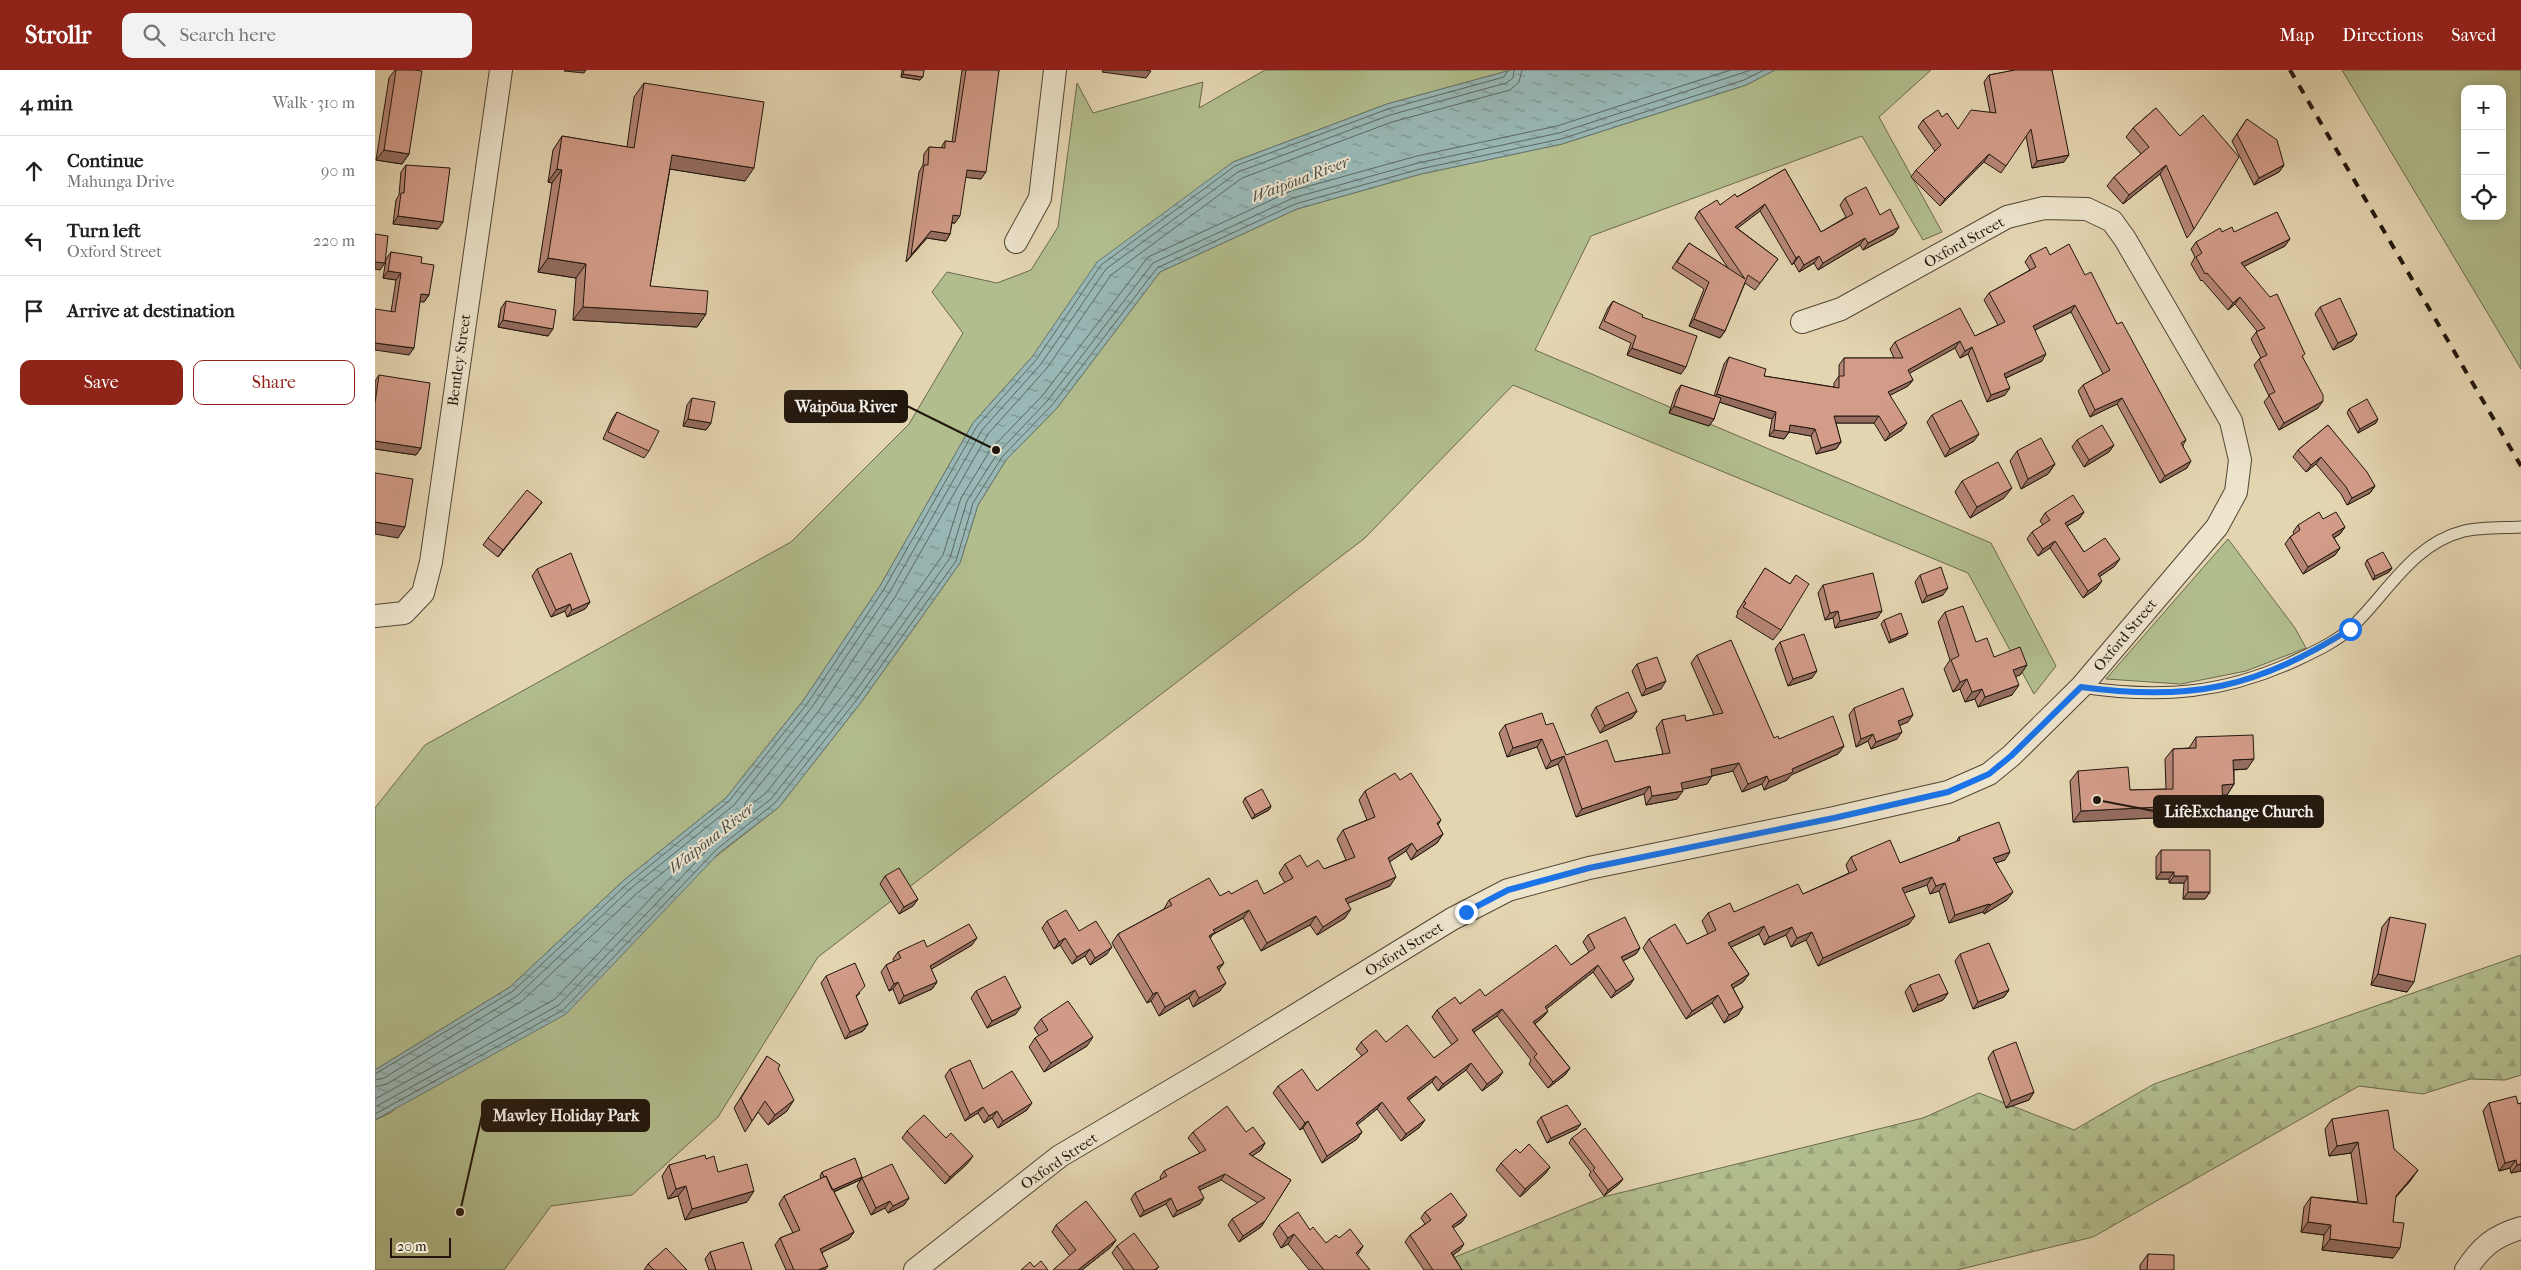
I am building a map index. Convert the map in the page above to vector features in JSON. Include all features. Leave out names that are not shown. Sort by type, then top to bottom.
[{"type":"street","name":"Bentley Street","points":[[375,616],[404,613],[423,593],[431,562],[501,70]]},
{"type":"street","points":[[1016,242],[1040,198],[1055,70]]},
{"type":"street","name":"Oxford Street","points":[[915,1270],[1060,1156],[1221,1061],[1452,919],[1508,890],[1589,868],[1834,818],[1948,792],[1989,774],[2011,756],[2081,687],[2217,527],[2236,492],[2240,460],[2231,422],[2125,239],[2112,221],[2087,209],[2044,208],[2007,217],[1841,309],[1802,322]]},
{"type":"street","points":[[2466,1270],[2480,1249],[2505,1233],[2521,1228]]},
{"type":"lane","points":[[2081,687],[2128,693],[2170,693],[2217,688],[2273,671],[2312,653],[2350,629],[2393,579],[2432,544],[2465,531],[2521,527]]},
{"type":"green space","points":[[1265,70],[1511,70],[1387,104],[1233,162],[1032,357],[973,423],[880,586],[803,701],[726,798],[623,881],[510,987],[375,1070],[375,808],[425,745],[791,542],[909,424],[963,333],[932,292],[947,272],[997,283],[1031,270],[1058,227],[1077,83],[1093,113],[1203,82],[1199,108]]},
{"type":"green space","points":[[1775,70],[1931,70],[1879,117],[1942,232],[1923,240],[1862,136],[1591,236],[1535,350],[1991,543],[2056,666],[2034,694],[1968,573],[1513,385],[1365,538],[818,957],[718,1117],[632,1195],[551,1206],[504,1270],[375,1270],[375,1120],[390,1113],[779,807],[862,701],[960,563],[978,505],[1006,460],[1057,408],[1160,272],[1297,209],[1421,174],[1562,144],[1746,85]]},
{"type":"green space","points":[[2342,70],[2521,70],[2521,369]]},
{"type":"green space","points":[[2228,539],[2295,628],[2306,648],[2246,671],[2181,684],[2106,679]]},
{"type":"green space","points":[[2521,955],[2521,1075],[2505,1080],[2470,1079],[2423,1094],[2359,1086],[2093,1237],[1957,1270],[1423,1270],[1603,1197],[1923,1118],[1979,1093],[2074,1130],[2154,1084]]},
{"type":"water","points":[[1511,70],[1775,70],[1746,85],[1562,144],[1421,174],[1297,209],[1160,272],[1057,408],[1006,460],[978,505],[960,563],[862,701],[779,807],[720,852],[566,1014],[375,1120],[375,1070],[510,987],[623,881],[726,798],[803,701],[880,586],[973,423],[1032,357],[1097,262],[1233,162],[1387,104]]},
{"type":"building","points":[[396,70],[422,71],[409,154],[384,150]]},
{"type":"building","points":[[904,70],[924,70],[923,77],[903,74]]},
{"type":"building","points":[[966,70],[999,70],[986,172],[967,170],[960,216],[953,215],[950,234],[931,231],[911,255],[924,165],[928,165],[929,147],[945,148],[945,141],[955,142]]},
{"type":"building","points":[[2015,70],[2052,70],[2069,155],[2037,161],[2031,129],[2006,166],[1989,154],[1945,199],[1916,170],[1941,145],[1923,120],[1938,110],[1942,117],[1947,113],[1958,129],[1971,110],[1996,113],[1989,75]]},
{"type":"building","points":[[644,83],[764,102],[754,168],[672,155],[650,286],[708,291],[706,314],[583,307],[586,264],[548,258],[562,170],[557,169],[562,136],[634,148]]},
{"type":"building","points":[[2156,108],[2180,136],[2203,115],[2239,157],[2194,229],[2166,165],[2129,195],[2114,177],[2149,147],[2133,128]]},
{"type":"building","points":[[2247,119],[2277,140],[2284,165],[2259,178],[2237,134]]},
{"type":"building","points":[[406,165],[450,168],[443,222],[398,216],[401,193],[404,193]]},
{"type":"building","points":[[1785,169],[1821,232],[1853,214],[1845,198],[1866,187],[1880,215],[1890,209],[1899,227],[1868,243],[1865,238],[1823,263],[1819,256],[1804,265],[1799,256],[1796,258],[1765,204],[1735,227],[1778,259],[1760,283],[1748,275],[1725,331],[1694,319],[1709,282],[1677,262],[1689,243],[1745,279],[1699,211],[1717,200],[1720,205],[1735,194],[1737,197]]},
{"type":"building","points":[[2277,212],[2290,239],[2241,263],[2270,297],[2277,294],[2305,354],[2302,356],[2323,395],[2323,401],[2284,423],[2269,395],[2275,392],[2259,359],[2267,355],[2256,332],[2265,328],[2240,297],[2233,303],[2207,273],[2205,274],[2196,257],[2202,253],[2196,242],[2220,228],[2222,232],[2232,227],[2234,232]]},
{"type":"building","points":[[375,234],[388,236],[385,263],[375,262]]},
{"type":"building","points":[[2069,244],[2085,275],[2091,272],[2117,324],[2122,322],[2186,440],[2181,443],[2191,461],[2165,476],[2122,398],[2095,410],[2083,385],[2110,370],[2075,305],[2033,326],[2046,354],[2004,374],[2010,388],[1991,395],[1972,347],[1965,351],[1960,341],[1908,370],[1913,380],[1888,392],[1907,423],[1890,434],[1879,416],[1834,416],[1841,442],[1821,448],[1815,429],[1790,425],[1789,432],[1774,430],[1776,412],[1717,394],[1729,357],[1766,369],[1764,376],[1839,388],[1839,376],[1844,376],[1844,358],[1903,358],[1895,342],[1960,308],[1975,336],[2005,322],[1989,293],[2036,267],[2030,255],[2046,247],[2050,255]]},
{"type":"building","points":[[391,252],[422,257],[421,263],[434,265],[429,295],[421,294],[414,348],[375,343],[375,309],[395,312],[401,273],[388,271]]},
{"type":"building","points":[[2340,298],[2357,334],[2338,343],[2320,307]]},
{"type":"building","points":[[506,301],[556,310],[553,329],[503,320]]},
{"type":"building","points":[[1613,301],[1643,315],[1642,317],[1697,336],[1686,367],[1632,348],[1636,336],[1604,321]]},
{"type":"building","points":[[379,375],[430,383],[421,448],[375,441],[375,403]]},
{"type":"building","points":[[1681,385],[1721,398],[1714,419],[1674,406]]},
{"type":"building","points":[[692,398],[715,402],[711,423],[688,419]]},
{"type":"building","points":[[2367,399],[2378,419],[2360,429],[2349,409]]},
{"type":"building","points":[[1961,400],[1979,434],[1950,449],[1932,415]]},
{"type":"building","points":[[617,412],[659,431],[649,451],[608,432]]},
{"type":"building","points":[[2102,425],[2114,445],[2089,460],[2077,440]]},
{"type":"building","points":[[2328,425],[2367,472],[2375,486],[2352,498],[2346,487],[2321,457],[2311,465],[2298,450]]},
{"type":"building","points":[[2041,438],[2055,464],[2028,479],[2017,451]]},
{"type":"building","points":[[1998,462],[2012,488],[1977,507],[1962,481]]},
{"type":"building","points":[[375,473],[413,479],[405,527],[375,522]]},
{"type":"building","points":[[527,490],[542,502],[503,550],[488,538]]},
{"type":"building","points":[[2073,495],[2084,512],[2065,523],[2084,552],[2105,538],[2120,559],[2098,574],[2102,581],[2088,591],[2055,541],[2043,549],[2032,532],[2050,520],[2045,513]]},
{"type":"building","points":[[2319,512],[2323,519],[2336,512],[2345,527],[2332,535],[2340,548],[2308,567],[2290,537],[2300,530],[2298,525]]},
{"type":"building","points":[[2383,552],[2392,568],[2375,576],[2367,560]]},
{"type":"building","points":[[571,553],[590,602],[572,610],[570,604],[556,610],[537,569]]},
{"type":"building","points":[[1941,567],[1948,588],[1927,596],[1920,575]]},
{"type":"building","points":[[1765,568],[1790,584],[1796,575],[1809,584],[1781,630],[1743,607],[1746,603],[1744,601]]},
{"type":"building","points":[[1873,573],[1882,611],[1840,621],[1838,611],[1830,613],[1823,585]]},
{"type":"building","points":[[1963,606],[1976,642],[1987,638],[1994,657],[2020,647],[2027,665],[2013,670],[2019,685],[1985,697],[1982,689],[1972,692],[1967,679],[1960,682],[1951,660],[1959,656],[1945,612]]},
{"type":"building","points":[[1901,613],[1908,633],[1891,640],[1884,620]]},
{"type":"building","points":[[1804,634],[1817,671],[1793,679],[1780,642]]},
{"type":"building","points":[[1731,640],[1774,738],[1778,736],[1779,739],[1833,716],[1844,746],[1792,769],[1793,772],[1769,781],[1767,776],[1748,784],[1739,763],[1711,769],[1712,776],[1681,783],[1683,791],[1652,796],[1650,786],[1582,809],[1564,756],[1551,761],[1542,739],[1513,748],[1505,725],[1542,713],[1546,725],[1553,723],[1566,755],[1607,740],[1615,762],[1670,753],[1662,720],[1685,715],[1686,721],[1723,713],[1697,655]]},
{"type":"building","points":[[1657,657],[1666,681],[1646,689],[1637,664]]},
{"type":"building","points":[[1903,688],[1913,715],[1898,721],[1902,732],[1876,742],[1873,734],[1861,739],[1854,708]]},
{"type":"building","points":[[1628,692],[1637,711],[1605,726],[1596,707]]},
{"type":"building","points":[[2253,735],[2254,759],[2233,760],[2234,784],[2222,785],[2223,811],[2199,812],[2199,805],[2081,811],[2078,771],[2128,767],[2130,790],[2173,789],[2173,749],[2196,748],[2196,737]]},
{"type":"building","points":[[1395,773],[1400,780],[1411,773],[1441,820],[1437,823],[1443,834],[1417,851],[1412,843],[1388,858],[1396,877],[1345,899],[1351,909],[1323,927],[1316,916],[1267,943],[1249,910],[1213,930],[1215,932],[1209,936],[1224,963],[1217,967],[1226,983],[1199,998],[1195,990],[1165,1007],[1157,992],[1153,994],[1118,934],[1172,905],[1169,900],[1209,878],[1220,896],[1229,891],[1231,894],[1257,880],[1264,894],[1293,878],[1285,864],[1300,855],[1307,867],[1318,860],[1324,869],[1355,857],[1343,830],[1375,817],[1365,791]]},
{"type":"building","points":[[1262,789],[1271,806],[1255,815],[1245,798]]},
{"type":"building","points":[[1999,822],[2010,852],[1993,858],[2013,892],[1990,905],[1955,915],[1945,883],[1936,886],[1932,877],[1902,888],[1915,916],[1823,958],[1812,932],[1797,938],[1792,927],[1769,937],[1764,926],[1728,943],[1749,974],[1731,985],[1743,1007],[1729,1015],[1718,995],[1692,1011],[1649,939],[1675,924],[1687,944],[1716,930],[1708,913],[1730,903],[1734,912],[1798,884],[1803,894],[1857,870],[1851,857],[1890,840],[1900,863],[1960,840],[1959,837]]},
{"type":"building","points":[[2161,850],[2210,850],[2210,892],[2188,892],[2188,876],[2174,876],[2174,872],[2161,872]]},
{"type":"building","points":[[899,868],[918,899],[904,907],[885,876]]},
{"type":"building","points":[[1066,910],[1079,931],[1096,921],[1112,947],[1095,958],[1090,949],[1077,957],[1065,938],[1059,942],[1047,921]]},
{"type":"building","points":[[1625,917],[1640,948],[1621,957],[1634,979],[1616,991],[1598,965],[1545,1007],[1548,1011],[1533,1022],[1570,1068],[1553,1082],[1534,1057],[1537,1054],[1502,1009],[1472,1030],[1503,1072],[1487,1084],[1471,1063],[1443,1084],[1436,1076],[1407,1098],[1425,1120],[1406,1134],[1382,1102],[1356,1123],[1362,1132],[1327,1156],[1308,1121],[1305,1123],[1278,1086],[1302,1069],[1317,1091],[1368,1051],[1361,1042],[1376,1030],[1386,1042],[1407,1025],[1434,1058],[1458,1040],[1437,1010],[1455,997],[1460,1004],[1480,989],[1485,996],[1556,945],[1571,965],[1595,948],[1588,935]]},
{"type":"building","points":[[2390,917],[2426,924],[2414,982],[2378,974]]},
{"type":"building","points":[[969,924],[977,938],[930,966],[937,982],[904,996],[898,982],[894,984],[886,965],[901,958],[898,952],[924,940],[927,947]]},
{"type":"building","points":[[1989,943],[2009,990],[1978,1002],[1960,954]]},
{"type":"building","points":[[855,963],[865,986],[856,996],[868,1024],[850,1032],[826,976]]},
{"type":"building","points":[[1939,974],[1948,993],[1918,1005],[1910,985]]},
{"type":"building","points":[[1005,976],[1021,1007],[992,1021],[976,991]]},
{"type":"building","points":[[1068,1001],[1093,1037],[1051,1063],[1035,1038],[1048,1030],[1041,1019]]},
{"type":"building","points":[[2016,1042],[2034,1092],[2011,1101],[1993,1051]]},
{"type":"building","points":[[767,1056],[780,1065],[778,1069],[794,1100],[775,1115],[765,1101],[752,1121],[741,1098]]},
{"type":"building","points":[[970,1060],[983,1089],[1012,1071],[1032,1103],[1003,1121],[997,1111],[989,1116],[983,1107],[970,1115],[950,1069]]},
{"type":"building","points":[[2516,1096],[2518,1104],[2521,1103],[2521,1164],[2517,1165],[2516,1160],[2505,1163],[2489,1103]]},
{"type":"building","points":[[1567,1105],[1581,1124],[1551,1138],[1541,1117]]},
{"type":"building","points":[[1227,1106],[1246,1132],[1253,1127],[1265,1143],[1249,1154],[1291,1180],[1265,1221],[1243,1236],[1232,1219],[1265,1198],[1225,1174],[1198,1187],[1204,1198],[1177,1211],[1171,1198],[1144,1211],[1135,1193],[1167,1176],[1164,1171],[1206,1150],[1193,1132]]},
{"type":"building","points":[[2388,1110],[2394,1149],[2418,1170],[2396,1196],[2393,1222],[2404,1223],[2400,1248],[2330,1239],[2331,1225],[2308,1222],[2311,1197],[2367,1204],[2358,1142],[2337,1146],[2332,1119]]},
{"type":"building","points":[[924,1115],[946,1138],[951,1133],[973,1156],[950,1177],[907,1131]]},
{"type":"building","points":[[1585,1128],[1623,1179],[1608,1190],[1593,1170],[1595,1168],[1572,1138]]},
{"type":"building","points":[[1529,1144],[1550,1167],[1525,1189],[1501,1163],[1516,1149],[1520,1153]]},
{"type":"building","points":[[705,1155],[706,1159],[714,1156],[718,1172],[747,1164],[754,1191],[692,1209],[686,1186],[676,1189],[669,1165]]},
{"type":"building","points":[[855,1158],[862,1177],[832,1190],[826,1176],[824,1177],[822,1172]]},
{"type":"building","points":[[892,1164],[909,1198],[893,1206],[890,1201],[876,1208],[862,1178]]},
{"type":"building","points":[[826,1176],[854,1232],[820,1249],[828,1266],[818,1270],[794,1270],[780,1238],[800,1230],[784,1196]]},
{"type":"building","points":[[1451,1193],[1467,1215],[1452,1226],[1464,1244],[1451,1253],[1462,1270],[1433,1270],[1410,1235],[1431,1220],[1425,1212]]},
{"type":"building","points":[[1086,1201],[1116,1240],[1078,1270],[1053,1270],[1076,1250],[1056,1225]]},
{"type":"building","points":[[1298,1212],[1310,1230],[1313,1227],[1326,1243],[1336,1235],[1339,1238],[1350,1229],[1363,1246],[1356,1253],[1370,1270],[1324,1270],[1294,1234],[1288,1238],[1279,1225]]},
{"type":"building","points":[[1134,1233],[1159,1267],[1154,1270],[1134,1270],[1117,1246]]},
{"type":"building","points":[[743,1242],[752,1270],[716,1270],[710,1252]]},
{"type":"building","points":[[666,1248],[687,1270],[654,1270],[648,1264]]},
{"type":"building","points":[[2148,1254],[2174,1255],[2174,1270],[2147,1270]]},
{"type":"building","points":[[1041,1261],[1048,1270],[1021,1270],[1030,1262],[1034,1267]]},
{"type":"railway","points":[[2290,70],[2521,466]]},
{"type":"place","name":"Waipōua River","points":[[996,450]]},
{"type":"place","name":"LifeExchange Church","points":[[2097,800]]},
{"type":"place","name":"Mawley Holiday Park","points":[[460,1212]]},
{"type":"route","points":[[1466,912],[1508,890],[1589,868],[1834,818],[1948,792],[1989,774],[2011,756],[2081,687],[2128,693],[2170,693],[2217,688],[2273,671],[2312,653],[2350,629]]}]
